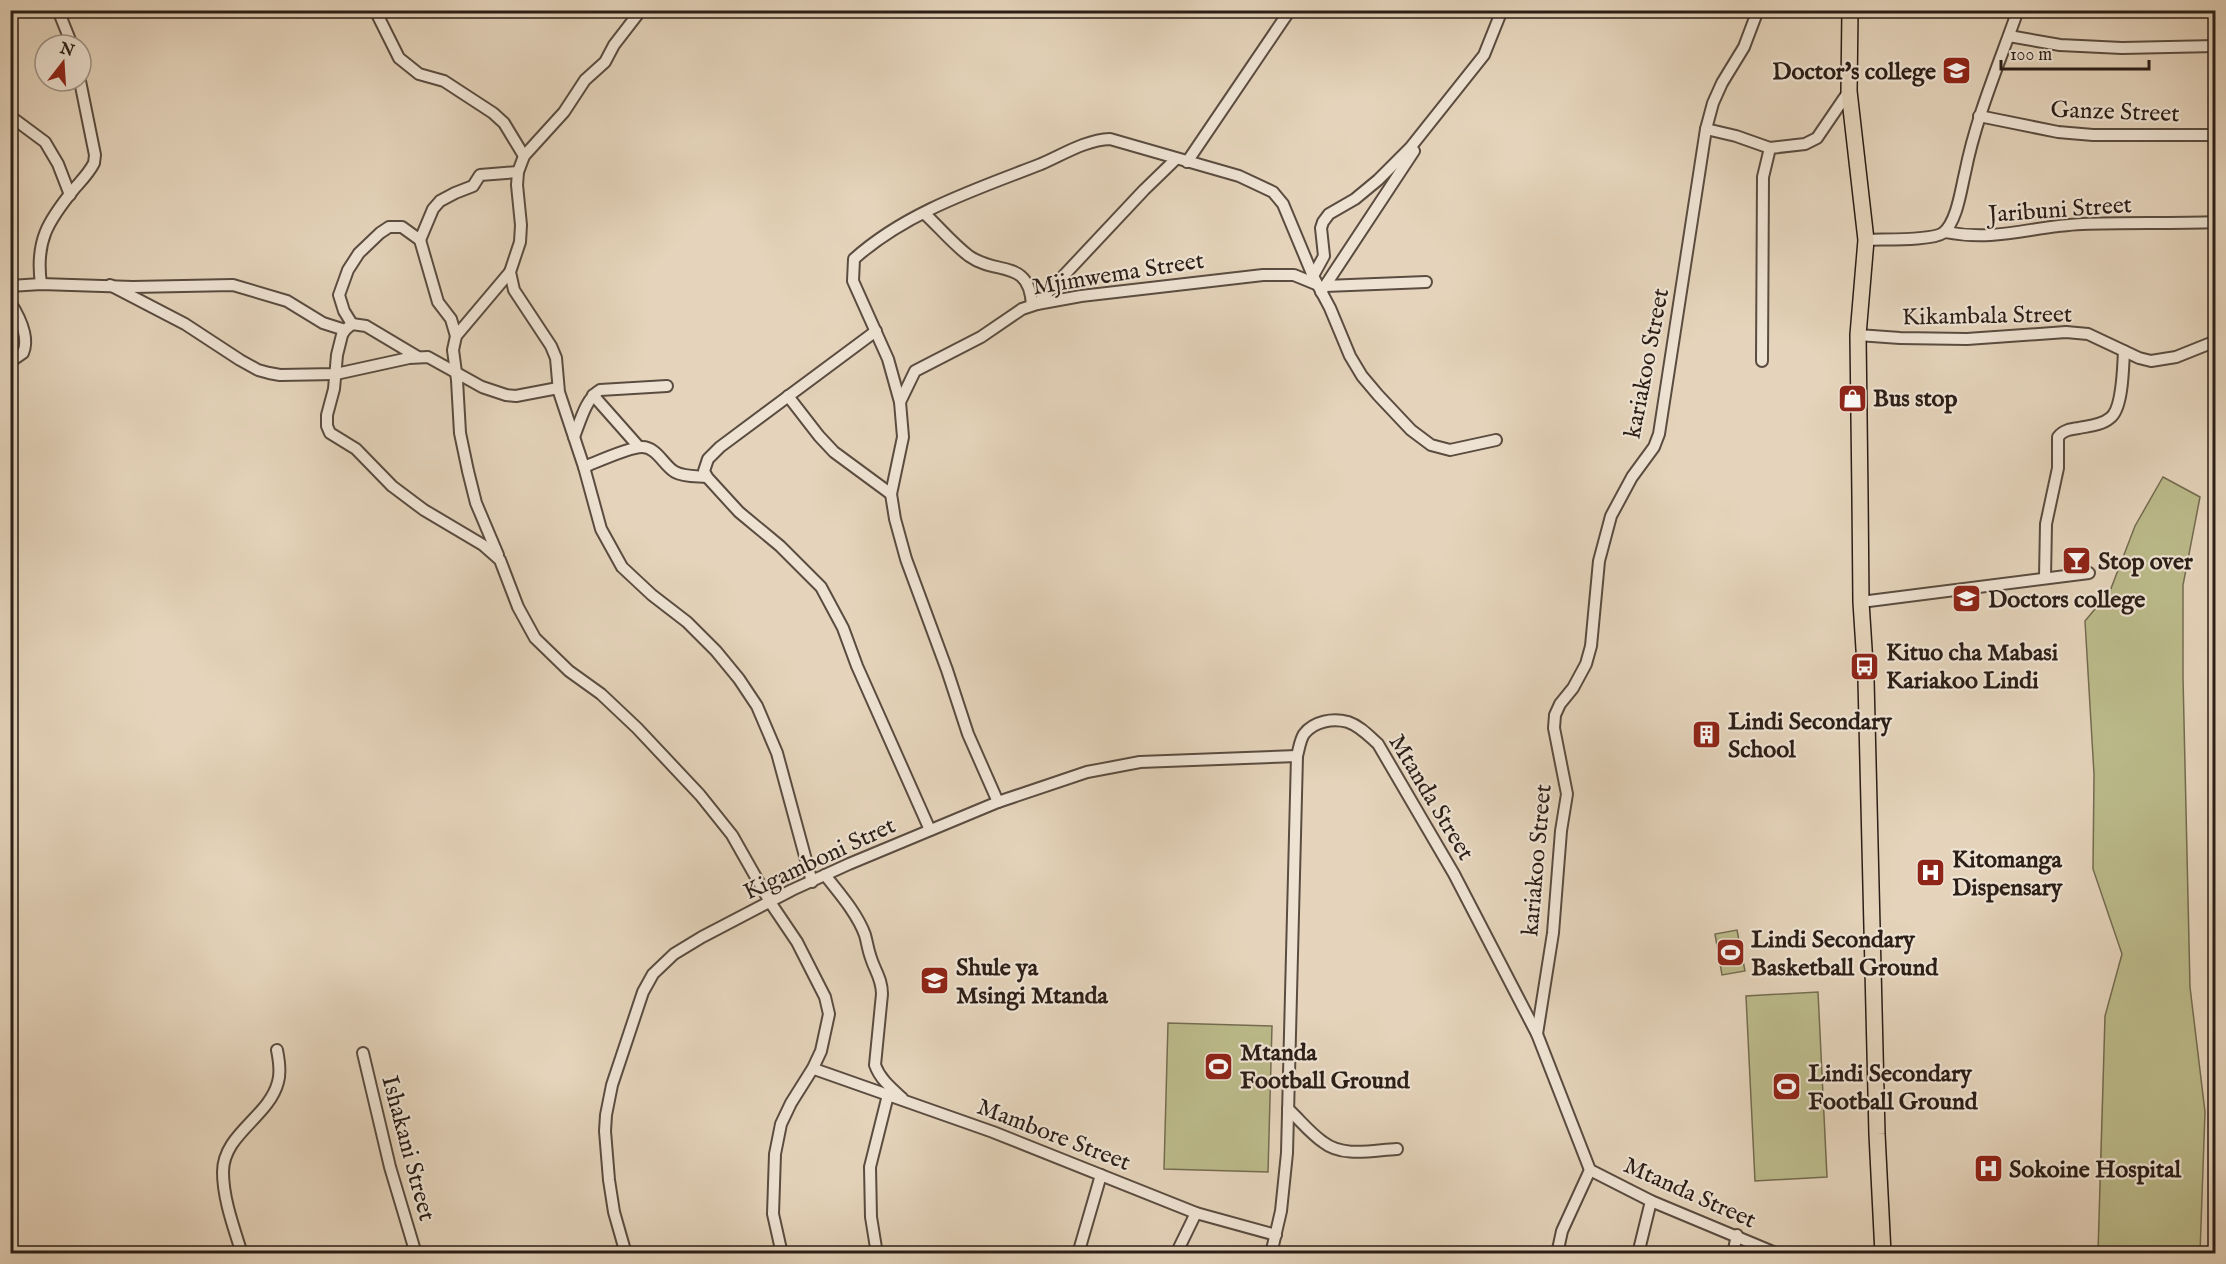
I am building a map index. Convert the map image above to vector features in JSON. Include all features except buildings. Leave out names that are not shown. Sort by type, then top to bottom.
[{"type":"highway","points":[[1850,10],[1849,91],[1866,240],[1858,335],[1861,602],[1866,680],[1877,1134],[1883,1254]]},
{"type":"street","points":[[58,10],[67,33]]},
{"type":"street","points":[[375,10],[399,58],[419,74],[444,81],[493,113],[504,123],[524,156]]},
{"type":"street","points":[[640,10],[614,45],[605,62],[585,80],[564,112],[524,156],[518,172],[517,185],[521,225],[520,242],[510,272],[456,336],[453,350],[460,433],[480,512],[518,607],[535,638],[569,671],[601,694],[637,728],[700,795],[732,835],[770,902],[790,931],[825,997],[828,1014],[820,1051],[813,1068],[781,1124],[775,1154],[773,1214],[782,1254]]},
{"type":"street","points":[[1034,304],[1144,190],[1182,160],[1290,10]]},
{"type":"street","points":[[1319,284],[1324,256],[1321,228],[1329,214],[1355,199],[1410,148],[1484,55],[1502,10]]},
{"type":"street","name":"kariakoo Street","points":[[1537,1034],[1552,933],[1561,831],[1568,794],[1554,728],[1555,715],[1586,664],[1591,646],[1599,561],[1611,516],[1632,477],[1654,447],[1659,434],[1706,129],[1713,103],[1722,83],[1744,47],[1758,10]]},
{"type":"street","points":[[1945,232],[1958,207],[1969,150],[1979,116],[2018,10]]},
{"type":"street","points":[[2009,36],[2060,45],[2122,48],[2216,45]]},
{"type":"street","points":[[1706,129],[1736,136],[1770,148],[1805,144],[1817,138],[1849,91]]},
{"type":"street","points":[[41,284],[40,248],[49,223],[91,168],[95,155],[82,93]]},
{"type":"street","points":[[1319,284],[1440,111]]},
{"type":"street","points":[[10,116],[45,142],[58,164],[70,195]]},
{"type":"street","name":"Ganze Street","points":[[1979,116],[2058,132],[2093,135],[2216,135]]},
{"type":"street","points":[[998,802],[968,734],[906,559],[891,494],[903,437],[900,402],[895,378],[853,280],[854,260],[883,235],[966,194],[1099,140],[1124,141],[1239,176],[1273,192],[1283,204],[1350,356],[1362,376],[1410,430],[1431,445],[1450,450],[1496,440]]},
{"type":"street","points":[[1762,361],[1763,177],[1770,148]]},
{"type":"street","points":[[420,240],[433,209],[446,197],[473,186],[480,175],[518,172]]},
{"type":"street","points":[[925,214],[969,256],[1021,276],[1029,285],[1034,304]]},
{"type":"street","name":"Jaribuni Street","points":[[1866,240],[1934,237],[1945,232],[1965,236],[1991,236],[2080,224],[2216,222]]},
{"type":"street","points":[[456,336],[451,319],[438,302],[420,240],[402,226],[389,227],[358,253],[343,280],[339,296],[349,327],[337,356],[327,426],[330,433],[356,449],[392,486],[424,510],[483,545],[500,560]]},
{"type":"street","points":[[510,272],[514,290],[551,346],[556,358],[558,388],[584,467],[601,529],[622,567],[652,595],[687,622],[716,651],[739,678],[757,706],[777,753],[812,882]]},
{"type":"street","name":"Mjimwema Street","points":[[900,402],[915,371],[981,337],[1034,304],[1081,296],[1263,275],[1294,275],[1319,284],[1426,282]]},
{"type":"street","points":[[10,286],[41,284],[233,285],[287,301],[323,323],[349,327],[366,326],[418,357]]},
{"type":"street","points":[[110,285],[185,324],[258,370],[280,375],[336,374],[418,357],[433,359],[482,387],[506,396],[558,388]]},
{"type":"street","points":[[10,302],[18,314],[25,340],[22,353],[10,362]]},
{"type":"street","points":[[876,331],[720,447],[708,459],[704,471],[739,512],[780,546],[820,586],[843,628],[857,666],[930,830]]},
{"type":"street","name":"Kikambala Street","points":[[1858,335],[1967,339],[2047,331],[2066,332],[2088,334],[2151,361],[2164,360],[2216,341]]},
{"type":"street","points":[[2045,577],[2046,524],[2058,468],[2058,437],[2068,430],[2105,421],[2115,414],[2120,397],[2124,351]]},
{"type":"street","points":[[574,436],[593,395],[600,390],[667,386]]},
{"type":"street","points":[[593,395],[639,447]]},
{"type":"street","points":[[788,396],[834,452],[891,494]]},
{"type":"street","points":[[584,467],[639,447],[646,447],[673,471],[683,475],[707,477]]},
{"type":"street","points":[[1861,602],[2089,573]]},
{"type":"street","name":"Mtanda Street","points":[[1271,1254],[1282,1200],[1288,1109],[1297,756],[1305,732],[1324,721],[1335,720],[1349,722],[1362,729],[1378,744],[1454,874],[1537,1034],[1590,1170],[1651,1201],[1778,1254]]},
{"type":"street","name":"Kigamboni Stret","points":[[626,1254],[612,1201],[605,1131],[612,1085],[643,992],[653,975],[674,954],[702,937],[825,875],[998,802],[1087,772],[1140,762],[1297,756]]},
{"type":"street","points":[[825,875],[855,916],[864,933],[882,984],[875,1065],[878,1073],[888,1085],[907,1102]]},
{"type":"street","points":[[242,1254],[225,1191],[223,1172],[225,1160],[237,1137],[272,1097],[279,1081],[277,1050]]},
{"type":"street","name":"Ishakani Street","points":[[363,1053],[390,1167],[416,1254]]},
{"type":"street","name":"Mambore Street","points":[[817,1070],[993,1132],[1197,1213],[1276,1235]]},
{"type":"street","points":[[877,1254],[871,1217],[870,1167],[888,1095]]},
{"type":"street","points":[[1288,1109],[1324,1143],[1337,1150],[1349,1152],[1397,1149]]},
{"type":"street","points":[[1557,1254],[1562,1231],[1590,1170]]},
{"type":"street","points":[[1078,1254],[1101,1175]]},
{"type":"street","points":[[1638,1254],[1651,1201]]},
{"type":"street","points":[[1176,1254],[1197,1213]]},
{"type":"street","points":[[1733,1254],[1737,1235]]},
{"type":"shaded area","points":[[2163,477],[2200,497],[2183,585],[2183,677],[2190,987],[2205,1112],[2200,1253],[2098,1253],[2105,1016],[2122,954],[2093,869],[2094,774],[2085,621],[2110,591],[2135,526]]},
{"type":"shaded area","name":"Lindi Secondary Basketball Ground","points":[[1737,930],[1745,971],[1722,975],[1715,934]]},
{"type":"shaded area","name":"Lindi Secondary Football Ground","points":[[1818,992],[1827,1177],[1755,1181],[1746,996]]},
{"type":"shaded area","name":"Mtanda Football Ground","points":[[1168,1023],[1272,1026],[1268,1172],[1164,1169]]},
{"type":"place","name":"Doctor's college","points":[[1957,71]]},
{"type":"place","name":"Bus stop","points":[[1852,398]]},
{"type":"place","name":"Stop over","points":[[2077,561]]},
{"type":"place","name":"Doctors college","points":[[1967,599]]},
{"type":"place","name":"Kituo cha Mabasi Kariakoo Lindi","points":[[1865,666]]},
{"type":"place","name":"Lindi Secondary School","points":[[1707,735]]},
{"type":"place","name":"Kitomanga Dispensary","points":[[1931,873]]},
{"type":"place","name":"Lindi Secondary Basketball Ground","points":[[1730,953]]},
{"type":"place","name":"Shule ya Msingi Mtanda","points":[[935,981]]},
{"type":"place","name":"Mtanda Football Ground","points":[[1219,1066]]},
{"type":"place","name":"Lindi Secondary Football Ground","points":[[1787,1087]]},
{"type":"place","name":"Sokoine Hospital","points":[[1988,1169]]}]
